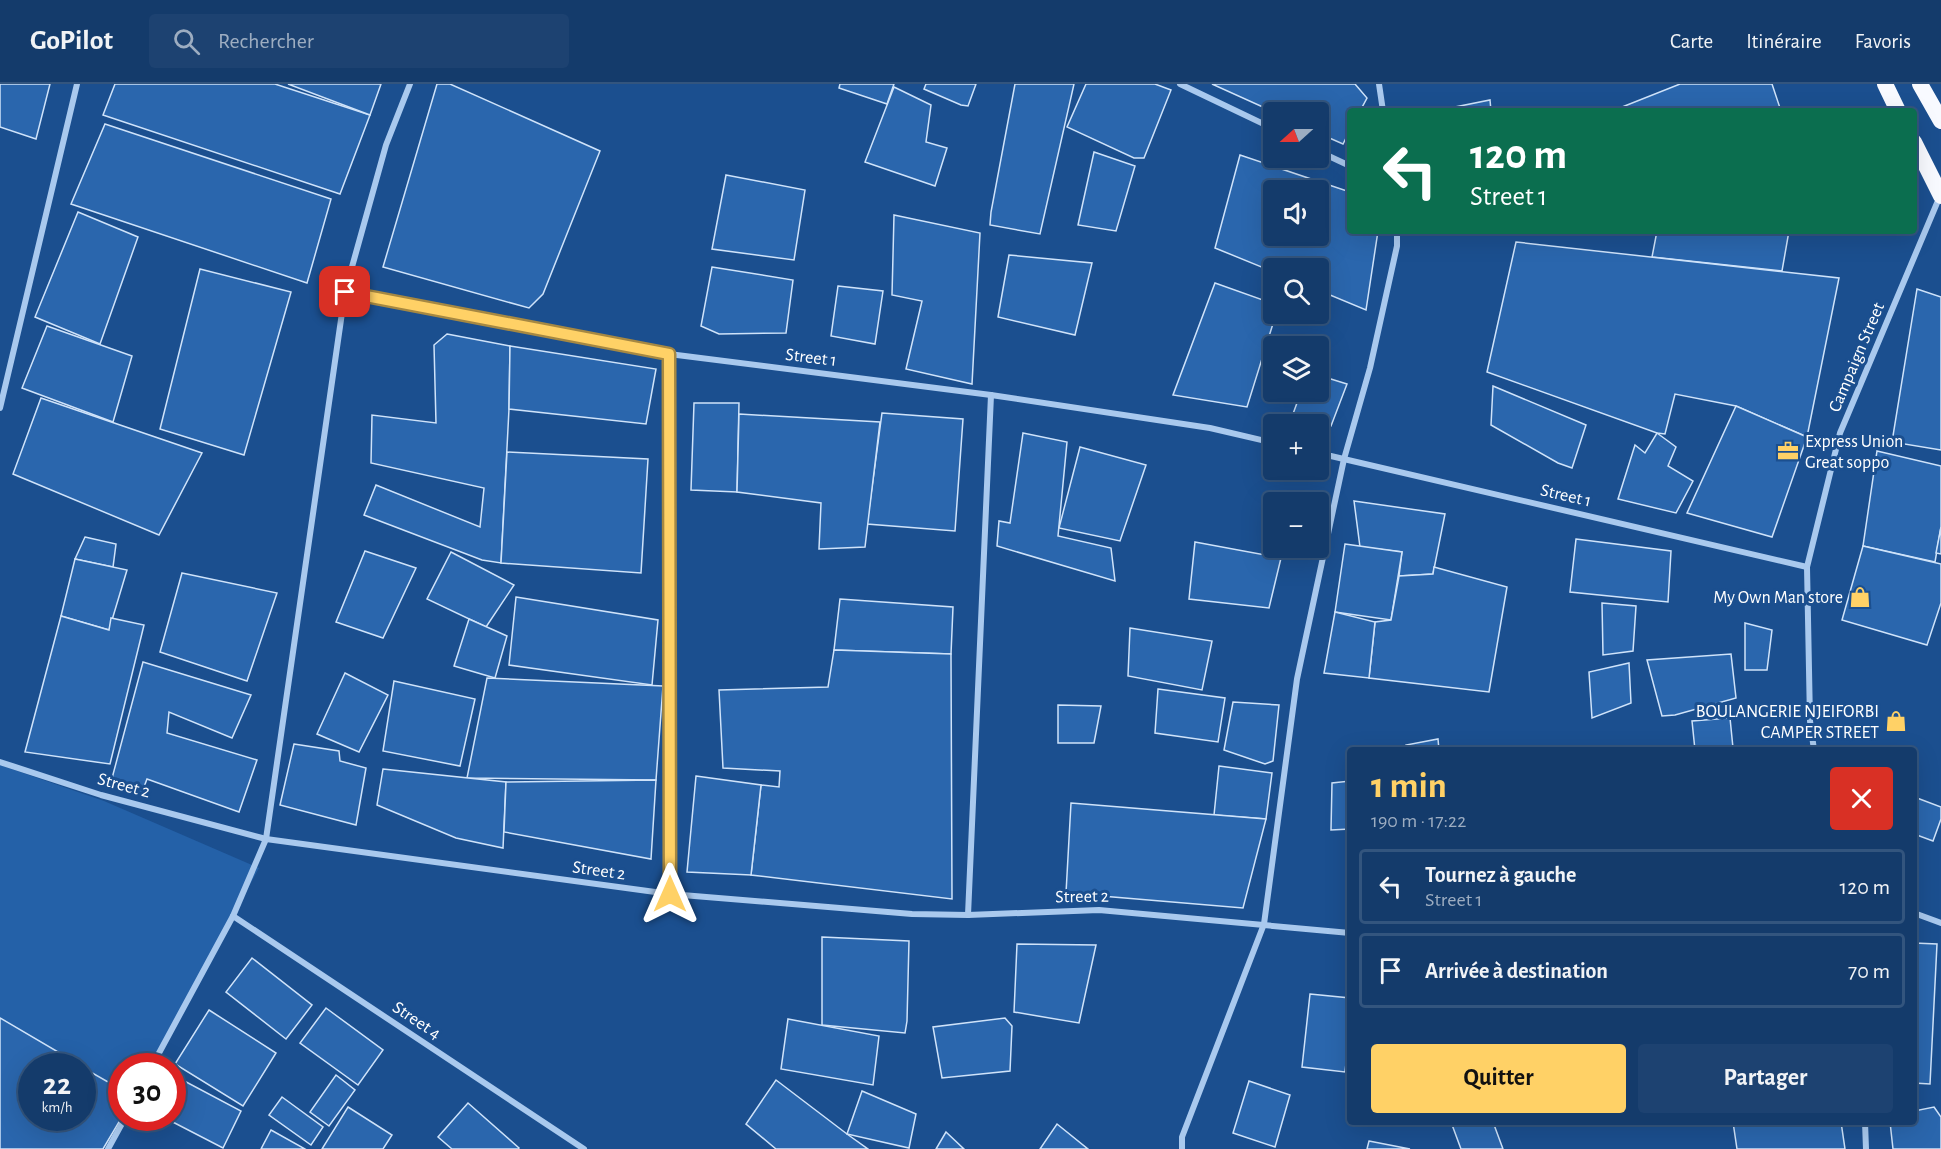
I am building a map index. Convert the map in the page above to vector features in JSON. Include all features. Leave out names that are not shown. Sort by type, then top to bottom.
[{"type":"highway","points":[[1885,84],[1897,108]]},
{"type":"highway","points":[[1920,84],[1941,121]]},
{"type":"highway","points":[[1917,148],[1941,196]]},
{"type":"street","points":[[0,408],[77,84]]},
{"type":"street","points":[[159,1053],[232,916],[266,839],[345,292],[386,145],[410,84]]},
{"type":"street","points":[[1180,84],[1263,124]]},
{"type":"street","points":[[1379,84],[1383,108]]},
{"type":"street","points":[[1329,156],[1347,165]]},
{"type":"street","name":"Campaign Street","points":[[1814,747],[1810,721],[1807,567],[1840,433],[1941,196]]},
{"type":"street","points":[[1182,1149],[1182,1137],[1264,924],[1297,679],[1344,459],[1370,368],[1397,246],[1397,234]]},
{"type":"street","name":"Street 1","points":[[345,292],[669,354],[990,395],[1209,428],[1263,440]]},
{"type":"street","points":[[669,354],[670,894]]},
{"type":"street","points":[[968,915],[990,395]]},
{"type":"street","name":"Street 1","points":[[1329,456],[1807,567]]},
{"type":"street","name":"Street 2","points":[[0,762],[101,795],[266,839],[670,894],[912,914],[968,915],[1099,910],[1347,933]]},
{"type":"street","points":[[1917,914],[1941,923]]},
{"type":"street","name":"Street 4","points":[[232,916],[584,1149]]},
{"type":"street","points":[[1865,1125],[1866,1149]]},
{"type":"street","points":[[108,1149],[118,1131]]},
{"type":"shaded area","points":[[0,765],[104,801],[259,868],[157,1053],[108,1053],[108,1082],[96,1075],[96,1053],[59,1053],[0,1018]]},
{"type":"building","points":[[0,84],[50,84],[36,139],[0,127]]},
{"type":"building","points":[[115,84],[275,84],[370,115],[340,194],[103,115]]},
{"type":"building","points":[[288,84],[381,84],[370,115]]},
{"type":"building","points":[[437,84],[450,84],[600,151],[543,294],[529,308],[383,267]]},
{"type":"building","points":[[840,84],[894,84],[887,104],[839,88]]},
{"type":"building","points":[[926,84],[976,84],[968,106],[924,89]]},
{"type":"building","points":[[1015,84],[1074,84],[1040,234],[990,225]]},
{"type":"building","points":[[1086,84],[1155,84],[1171,90],[1144,158],[1134,158],[1067,127]]},
{"type":"building","points":[[1212,84],[1355,84],[1367,98],[1362,108],[1347,108],[1347,136],[1343,144],[1329,138],[1329,102],[1263,102],[1263,107]]},
{"type":"building","points":[[1680,84],[1772,84],[1780,108],[1620,108]]},
{"type":"building","points":[[894,87],[931,105],[926,142],[947,148],[935,186],[865,162]]},
{"type":"building","points":[[1490,100],[1491,108],[1450,108]]},
{"type":"building","points":[[105,124],[331,199],[307,283],[71,204]]},
{"type":"building","points":[[1094,152],[1135,166],[1116,231],[1078,225]]},
{"type":"building","points":[[1240,155],[1263,163],[1263,168],[1279,168],[1314,180],[1263,180],[1263,246],[1329,246],[1329,185],[1347,191],[1347,234],[1378,234],[1366,310],[1329,295],[1329,258],[1263,258],[1263,268],[1215,248]]},
{"type":"building","points":[[726,175],[805,190],[794,260],[712,249]]},
{"type":"building","points":[[78,212],[138,237],[100,344],[35,317]]},
{"type":"building","points":[[894,215],[980,233],[972,384],[906,369],[922,301],[892,295]]},
{"type":"building","points":[[1656,234],[1788,234],[1782,271],[1652,257]]},
{"type":"building","points":[[1516,242],[1839,278],[1807,437],[1736,406],[1675,394],[1665,434],[1657,433],[1487,372]]},
{"type":"building","points":[[1009,255],[1092,263],[1075,335],[998,317]]},
{"type":"building","points":[[712,267],[793,280],[786,333],[719,334],[701,326]]},
{"type":"building","points":[[200,269],[291,292],[244,455],[160,429]]},
{"type":"building","points":[[1215,283],[1263,300],[1263,324],[1273,324],[1269,336],[1263,336],[1263,356],[1247,407],[1173,395]]},
{"type":"building","points":[[838,286],[883,291],[875,344],[831,336]]},
{"type":"building","points":[[1917,289],[1941,297],[1941,450],[1892,442]]},
{"type":"building","points":[[47,326],[132,356],[113,422],[22,388]]},
{"type":"building","points":[[447,334],[510,346],[501,563],[482,560],[364,515],[376,485],[480,527],[484,488],[371,463],[372,415],[436,423],[434,345]]},
{"type":"building","points":[[510,346],[656,369],[646,424],[509,409]]},
{"type":"building","points":[[1329,378],[1347,384],[1331,426],[1329,426],[1329,414],[1293,414],[1297,402],[1329,402]]},
{"type":"building","points":[[1493,386],[1586,425],[1572,468],[1558,463],[1491,425]]},
{"type":"building","points":[[41,398],[202,453],[159,535],[13,474]]},
{"type":"building","points":[[694,403],[739,403],[737,492],[691,490]]},
{"type":"building","points":[[1736,406],[1807,437],[1772,537],[1687,513]]},
{"type":"building","points":[[882,413],[963,419],[955,531],[867,524]]},
{"type":"building","points":[[739,414],[880,422],[865,547],[819,549],[821,503],[737,492]]},
{"type":"building","points":[[1023,433],[1067,442],[1058,536],[1111,548],[1115,581],[997,546],[999,521],[1010,523]]},
{"type":"building","points":[[1657,433],[1676,447],[1668,466],[1693,481],[1676,513],[1618,499],[1635,445],[1645,453]]},
{"type":"building","points":[[1080,447],[1146,465],[1120,541],[1059,528]]},
{"type":"building","points":[[1877,451],[1941,466],[1941,527],[1935,562],[1863,546]]},
{"type":"building","points":[[507,452],[648,459],[641,573],[501,563]]},
{"type":"building","points":[[1354,501],[1445,514],[1433,574],[1399,576],[1402,552],[1360,547]]},
{"type":"building","points":[[1941,527],[1941,554],[1936,553]]},
{"type":"building","points":[[85,537],[116,544],[113,567],[75,559]]},
{"type":"building","points":[[1576,539],[1671,551],[1668,602],[1570,592]]},
{"type":"building","points":[[1195,542],[1263,555],[1263,558],[1281,558],[1269,608],[1189,599]]},
{"type":"building","points":[[1345,544],[1402,552],[1391,620],[1335,612]]},
{"type":"building","points":[[1863,546],[1941,564],[1941,603],[1927,645],[1842,620]]},
{"type":"building","points":[[365,551],[416,568],[383,638],[336,622]]},
{"type":"building","points":[[451,552],[514,585],[486,627],[427,599]]},
{"type":"building","points":[[75,559],[127,570],[109,630],[61,616]]},
{"type":"building","points":[[1434,567],[1507,587],[1489,692],[1369,678],[1375,622],[1391,620],[1399,576],[1433,574]]},
{"type":"building","points":[[182,573],[277,593],[247,681],[160,652]]},
{"type":"building","points":[[516,597],[658,620],[652,685],[509,665]]},
{"type":"building","points":[[840,599],[953,607],[951,654],[834,650]]},
{"type":"building","points":[[1602,603],[1636,606],[1633,651],[1603,655]]},
{"type":"building","points":[[1335,612],[1375,622],[1369,678],[1324,673]]},
{"type":"building","points":[[61,616],[109,630],[111,618],[144,625],[110,764],[25,752]]},
{"type":"building","points":[[469,619],[507,636],[495,678],[454,666]]},
{"type":"building","points":[[1745,623],[1772,630],[1767,670],[1745,670]]},
{"type":"building","points":[[1130,628],[1212,641],[1202,690],[1128,676]]},
{"type":"building","points":[[834,650],[951,654],[952,899],[751,875],[761,785],[779,787],[780,771],[723,768],[719,690],[828,687]]},
{"type":"building","points":[[1731,654],[1736,698],[1675,715],[1662,716],[1647,660]]},
{"type":"building","points":[[143,662],[251,695],[232,738],[169,712],[167,733],[257,760],[239,812],[147,779],[141,795],[111,782]]},
{"type":"building","points":[[1629,663],[1631,703],[1592,718],[1589,672]]},
{"type":"building","points":[[345,673],[388,695],[359,752],[317,734]]},
{"type":"building","points":[[487,678],[663,686],[656,780],[467,778]]},
{"type":"building","points":[[394,681],[475,699],[460,766],[383,751]]},
{"type":"building","points":[[1158,689],[1225,698],[1218,742],[1155,733]]},
{"type":"building","points":[[1233,702],[1279,705],[1273,761],[1265,764],[1224,750]]},
{"type":"building","points":[[1058,705],[1101,706],[1094,743],[1058,743]]},
{"type":"building","points":[[1730,718],[1733,747],[1695,747],[1692,721]]},
{"type":"building","points":[[1438,739],[1439,747],[1406,747],[1406,745]]},
{"type":"building","points":[[294,744],[339,751],[340,761],[366,768],[356,825],[280,805]]},
{"type":"building","points":[[1219,766],[1272,773],[1266,819],[1214,815]]},
{"type":"building","points":[[383,769],[506,782],[503,848],[456,838],[377,805]]},
{"type":"building","points":[[696,776],[761,785],[751,875],[687,872]]},
{"type":"building","points":[[656,780],[651,859],[504,832],[506,782]]},
{"type":"building","points":[[1347,781],[1347,829],[1331,830],[1332,783]]},
{"type":"building","points":[[1917,798],[1941,807],[1941,819],[1933,841],[1917,835]]},
{"type":"building","points":[[1071,803],[1266,819],[1243,908],[1066,893]]},
{"type":"building","points":[[822,937],[909,941],[905,1033],[822,1025]]},
{"type":"building","points":[[1917,943],[1937,944],[1930,1084],[1917,1083]]},
{"type":"building","points":[[1017,944],[1096,945],[1079,1023],[1014,1012]]},
{"type":"building","points":[[252,958],[312,1005],[286,1039],[226,992]]},
{"type":"building","points":[[1310,994],[1347,998],[1345,1072],[1302,1067]]},
{"type":"building","points":[[326,1008],[383,1050],[358,1085],[300,1043]]},
{"type":"building","points":[[209,1010],[276,1053],[243,1106],[186,1071],[186,1053],[182,1053]]},
{"type":"building","points":[[0,1018],[60,1053],[18,1053],[18,1131],[96,1131],[96,1075],[108,1082],[108,1131],[114,1131],[103,1149],[0,1149]]},
{"type":"building","points":[[1005,1018],[1012,1026],[1010,1071],[942,1078],[933,1027]]},
{"type":"building","points":[[788,1019],[879,1036],[873,1085],[781,1069]]},
{"type":"building","points":[[336,1075],[355,1090],[329,1126],[310,1112]]},
{"type":"building","points":[[776,1080],[868,1149],[776,1149],[746,1124]]},
{"type":"building","points":[[1249,1081],[1290,1095],[1275,1147],[1233,1133]]},
{"type":"building","points":[[186,1082],[241,1111],[223,1148],[186,1129]]},
{"type":"building","points":[[862,1091],[916,1114],[909,1148],[847,1134]]},
{"type":"building","points":[[282,1097],[323,1127],[311,1145],[269,1115]]},
{"type":"building","points":[[468,1103],[519,1148],[452,1149],[438,1137]]},
{"type":"building","points":[[348,1107],[392,1135],[383,1149],[322,1149]]},
{"type":"building","points":[[1934,1107],[1941,1117],[1941,1149],[1893,1149],[1890,1125],[1917,1125],[1917,1110]]},
{"type":"building","points":[[1057,1124],[1088,1149],[1040,1149]]},
{"type":"building","points":[[1452,1125],[1494,1125],[1503,1149],[1461,1149]]},
{"type":"building","points":[[1733,1125],[1841,1125],[1845,1149],[1737,1149]]},
{"type":"building","points":[[271,1130],[305,1149],[261,1149]]},
{"type":"building","points":[[946,1132],[964,1149],[936,1149]]},
{"type":"building","points":[[1369,1141],[1410,1149],[1367,1149]]},
{"type":"place","name":"Express Union Great soppo","points":[[1788,451]]},
{"type":"place","name":"My Own Man store","points":[[1860,597]]},
{"type":"place","name":"BOULANGERIE NJEIFORBI CAMPER STREET","points":[[1896,721]]},
{"type":"route","points":[[345,292],[669,354],[670,894]]}]
